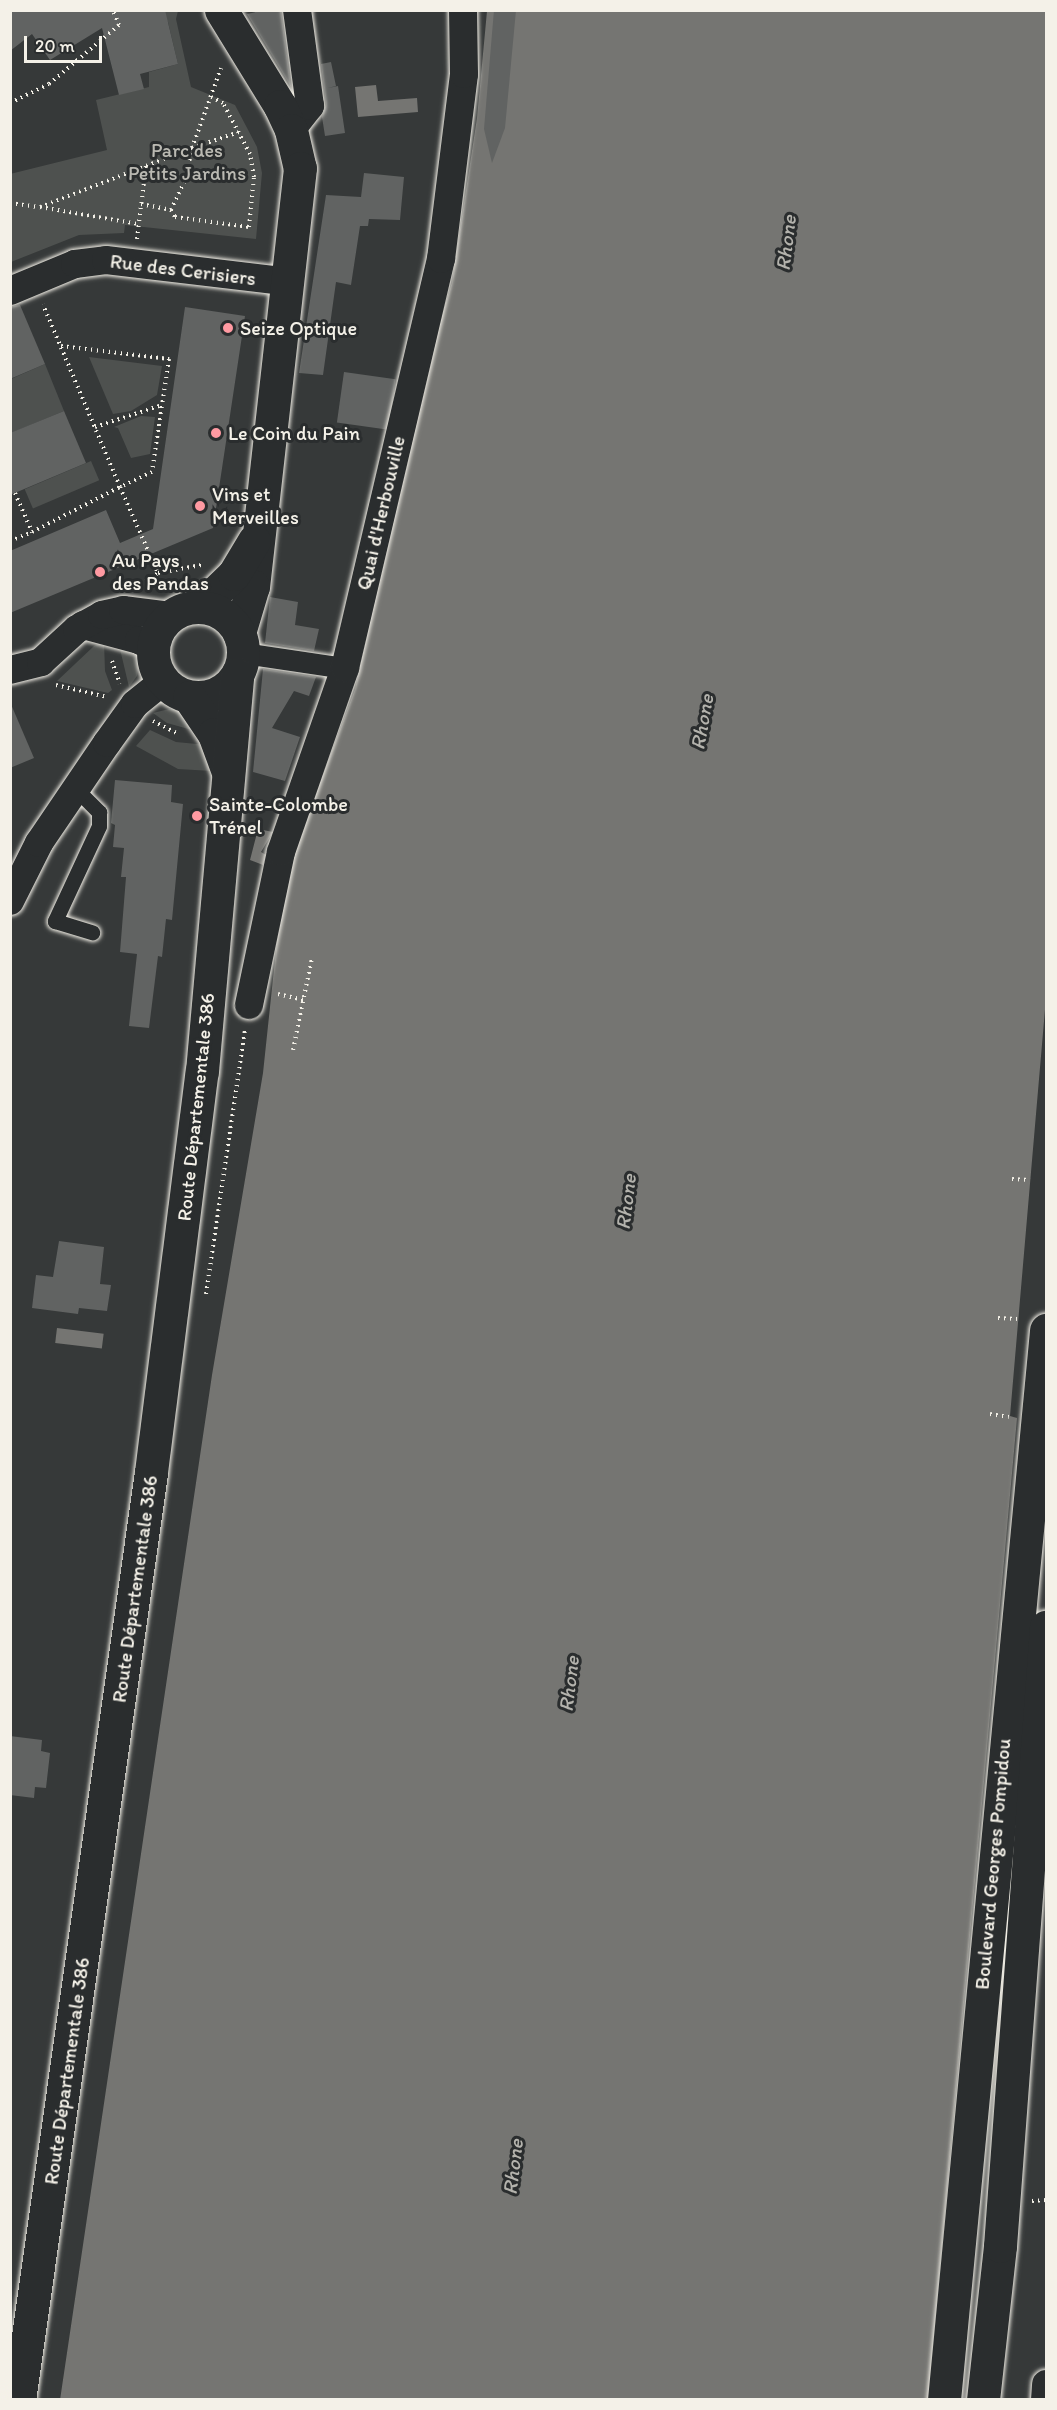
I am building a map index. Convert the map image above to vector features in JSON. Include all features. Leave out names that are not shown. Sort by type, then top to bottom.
[{"type":"main road","name":"Route Départementale 386","points":[[19,2400],[151,1472],[202,1071],[240,653],[252,586],[255,540],[290,282],[300,168],[291,130],[252,56],[221,10]]},
{"type":"main road","name":"Route Départementale 386","points":[[185,612],[234,574],[255,540]]},
{"type":"main road","points":[[185,612],[223,614],[240,653],[217,693],[176,689],[155,667],[153,647],[158,630],[185,612]]},
{"type":"main road","name":"Route Départementale 386","points":[[176,689],[214,734],[229,777]]},
{"type":"main road","name":"Boulevard Georges Pompidou","points":[[944,2400],[1032,1325]]},
{"type":"main road","name":"Boulevard Georges Pompidou","points":[[983,2400],[1000,2246],[1047,1627]]},
{"type":"street","points":[[291,130],[310,106],[297,10]]},
{"type":"street","name":"Quai d'Herbouville","points":[[249,1005],[281,852],[345,668],[441,259],[464,74],[463,10]]},
{"type":"street","name":"Rue des Cerisiers","points":[[24,293],[75,264],[106,260],[290,282]]},
{"type":"street","points":[[10,670],[41,662],[83,625],[102,615],[123,610],[185,612]]},
{"type":"street","points":[[83,625],[139,640],[153,647]]},
{"type":"street","points":[[240,653],[345,668]]},
{"type":"street","points":[[10,901],[39,843],[135,704],[176,689]]},
{"type":"street","points":[[1045,2400],[1047,2384]]},
{"type":"lane","points":[[76,789],[99,812],[99,826],[56,921],[92,932]]},
{"type":"path","points":[[10,97],[11,103],[49,84],[119,25],[113,10]]},
{"type":"path","points":[[171,210],[186,178],[192,148],[223,63]]},
{"type":"path","points":[[141,204],[171,210],[175,217],[249,227],[254,177],[240,132],[224,103],[211,97]]},
{"type":"path","points":[[40,207],[192,148],[240,132]]},
{"type":"path","points":[[10,203],[139,223],[146,166]]},
{"type":"path","points":[[24,293],[60,346],[158,573]]},
{"type":"path","points":[[10,541],[152,472],[169,359],[60,346]]},
{"type":"path","points":[[95,427],[162,405]]},
{"type":"path","points":[[15,493],[32,532]]},
{"type":"path","points":[[136,590],[158,573],[189,564],[212,566]]},
{"type":"path","points":[[111,656],[115,677],[125,692]]},
{"type":"path","points":[[45,687],[55,685],[111,698]]},
{"type":"path","points":[[293,1050],[312,958]]},
{"type":"path","points":[[1012,1179],[1030,1180]]},
{"type":"path","points":[[998,1318],[1032,1325]]},
{"type":"path","points":[[990,1414],[1010,1417]]},
{"type":"green space","name":"Parc des Petits Jardins","points":[[139,11],[178,11],[176,19],[191,87],[235,105],[257,147],[262,173],[256,239],[125,225],[124,233],[79,235],[11,262],[10,174],[107,150],[96,100],[149,87],[149,72],[178,64],[168,22]]},
{"type":"green space","points":[[89,357],[162,366],[157,395],[131,411],[113,414]]},
{"type":"green space","points":[[45,364],[64,411],[11,433],[11,379]]},
{"type":"green space","points":[[141,416],[155,417],[150,454],[131,458],[118,428],[114,427]]},
{"type":"green space","points":[[91,461],[99,480],[33,508],[25,489]]},
{"type":"green space","points":[[104,641],[105,671],[112,690],[108,693],[57,681],[94,646]]},
{"type":"green space","points":[[120,649],[136,651],[139,661],[137,676],[129,687]]},
{"type":"green space","points":[[178,709],[192,730],[167,723],[153,713]]},
{"type":"green space","points":[[150,730],[176,742],[207,745],[212,771],[178,769],[136,746]]},
{"type":"water","name":"Rhone","points":[[487,11],[1046,11],[1046,998],[1010,1416],[1017,1418],[928,2399],[60,2400],[212,1375],[263,1073],[277,941],[294,853],[355,689],[429,361],[452,282],[477,118]]},
{"type":"water","points":[[376,85],[378,101],[417,98],[418,112],[358,117],[355,87]]},
{"type":"water","points":[[258,829],[273,832],[261,852],[266,855],[263,865],[250,860]]},
{"type":"water","points":[[57,1328],[104,1334],[102,1349],[55,1343]]},
{"type":"building","points":[[10,10],[165,10],[178,64],[140,74],[144,89],[119,95],[102,28],[50,60],[32,34],[10,51]]},
{"type":"building","points":[[264,10],[281,10],[291,87],[247,14]]},
{"type":"building","points":[[494,10],[516,10],[505,128],[492,163],[484,129]]},
{"type":"building","points":[[331,62],[336,86],[328,88],[338,86],[345,133],[325,136],[322,117],[326,104],[321,64]]},
{"type":"building","points":[[364,173],[404,177],[400,220],[369,219],[368,226],[360,226],[351,285],[336,282],[323,375],[299,373],[326,195],[361,197]]},
{"type":"building","points":[[20,305],[45,364],[10,379],[10,307]]},
{"type":"building","points":[[185,307],[245,316],[213,528],[10,613],[10,551],[106,510],[120,543],[153,529]]},
{"type":"building","points":[[344,372],[395,379],[388,430],[337,423]]},
{"type":"building","points":[[64,411],[86,463],[10,495],[10,433]]},
{"type":"building","points":[[270,597],[298,602],[295,625],[319,629],[314,651],[265,643]]},
{"type":"building","points":[[263,669],[316,677],[309,696],[294,691],[272,728],[300,737],[285,781],[253,772]]},
{"type":"building","points":[[10,702],[34,758],[10,768]]},
{"type":"building","points":[[115,780],[172,785],[171,802],[183,804],[172,920],[166,919],[162,957],[158,956],[149,1028],[129,1026],[137,954],[120,952],[126,877],[121,877],[124,848],[113,847],[115,825],[111,823]]},
{"type":"building","points":[[59,1241],[104,1247],[100,1284],[111,1285],[107,1311],[79,1308],[78,1314],[32,1308],[36,1275],[53,1277]]},
{"type":"building","points":[[10,1736],[42,1740],[41,1751],[50,1753],[46,1788],[35,1787],[34,1798],[10,1795]]},
{"type":"place","name":"Seize Optique","points":[[228,328]]},
{"type":"place","name":"Le Coin du Pain","points":[[216,433]]},
{"type":"place","name":"Vins et Merveilles","points":[[200,506]]},
{"type":"place","name":"Au Pays des Pandas","points":[[100,572]]},
{"type":"place","name":"Sainte-Colombe Trénel","points":[[197,816]]}]
